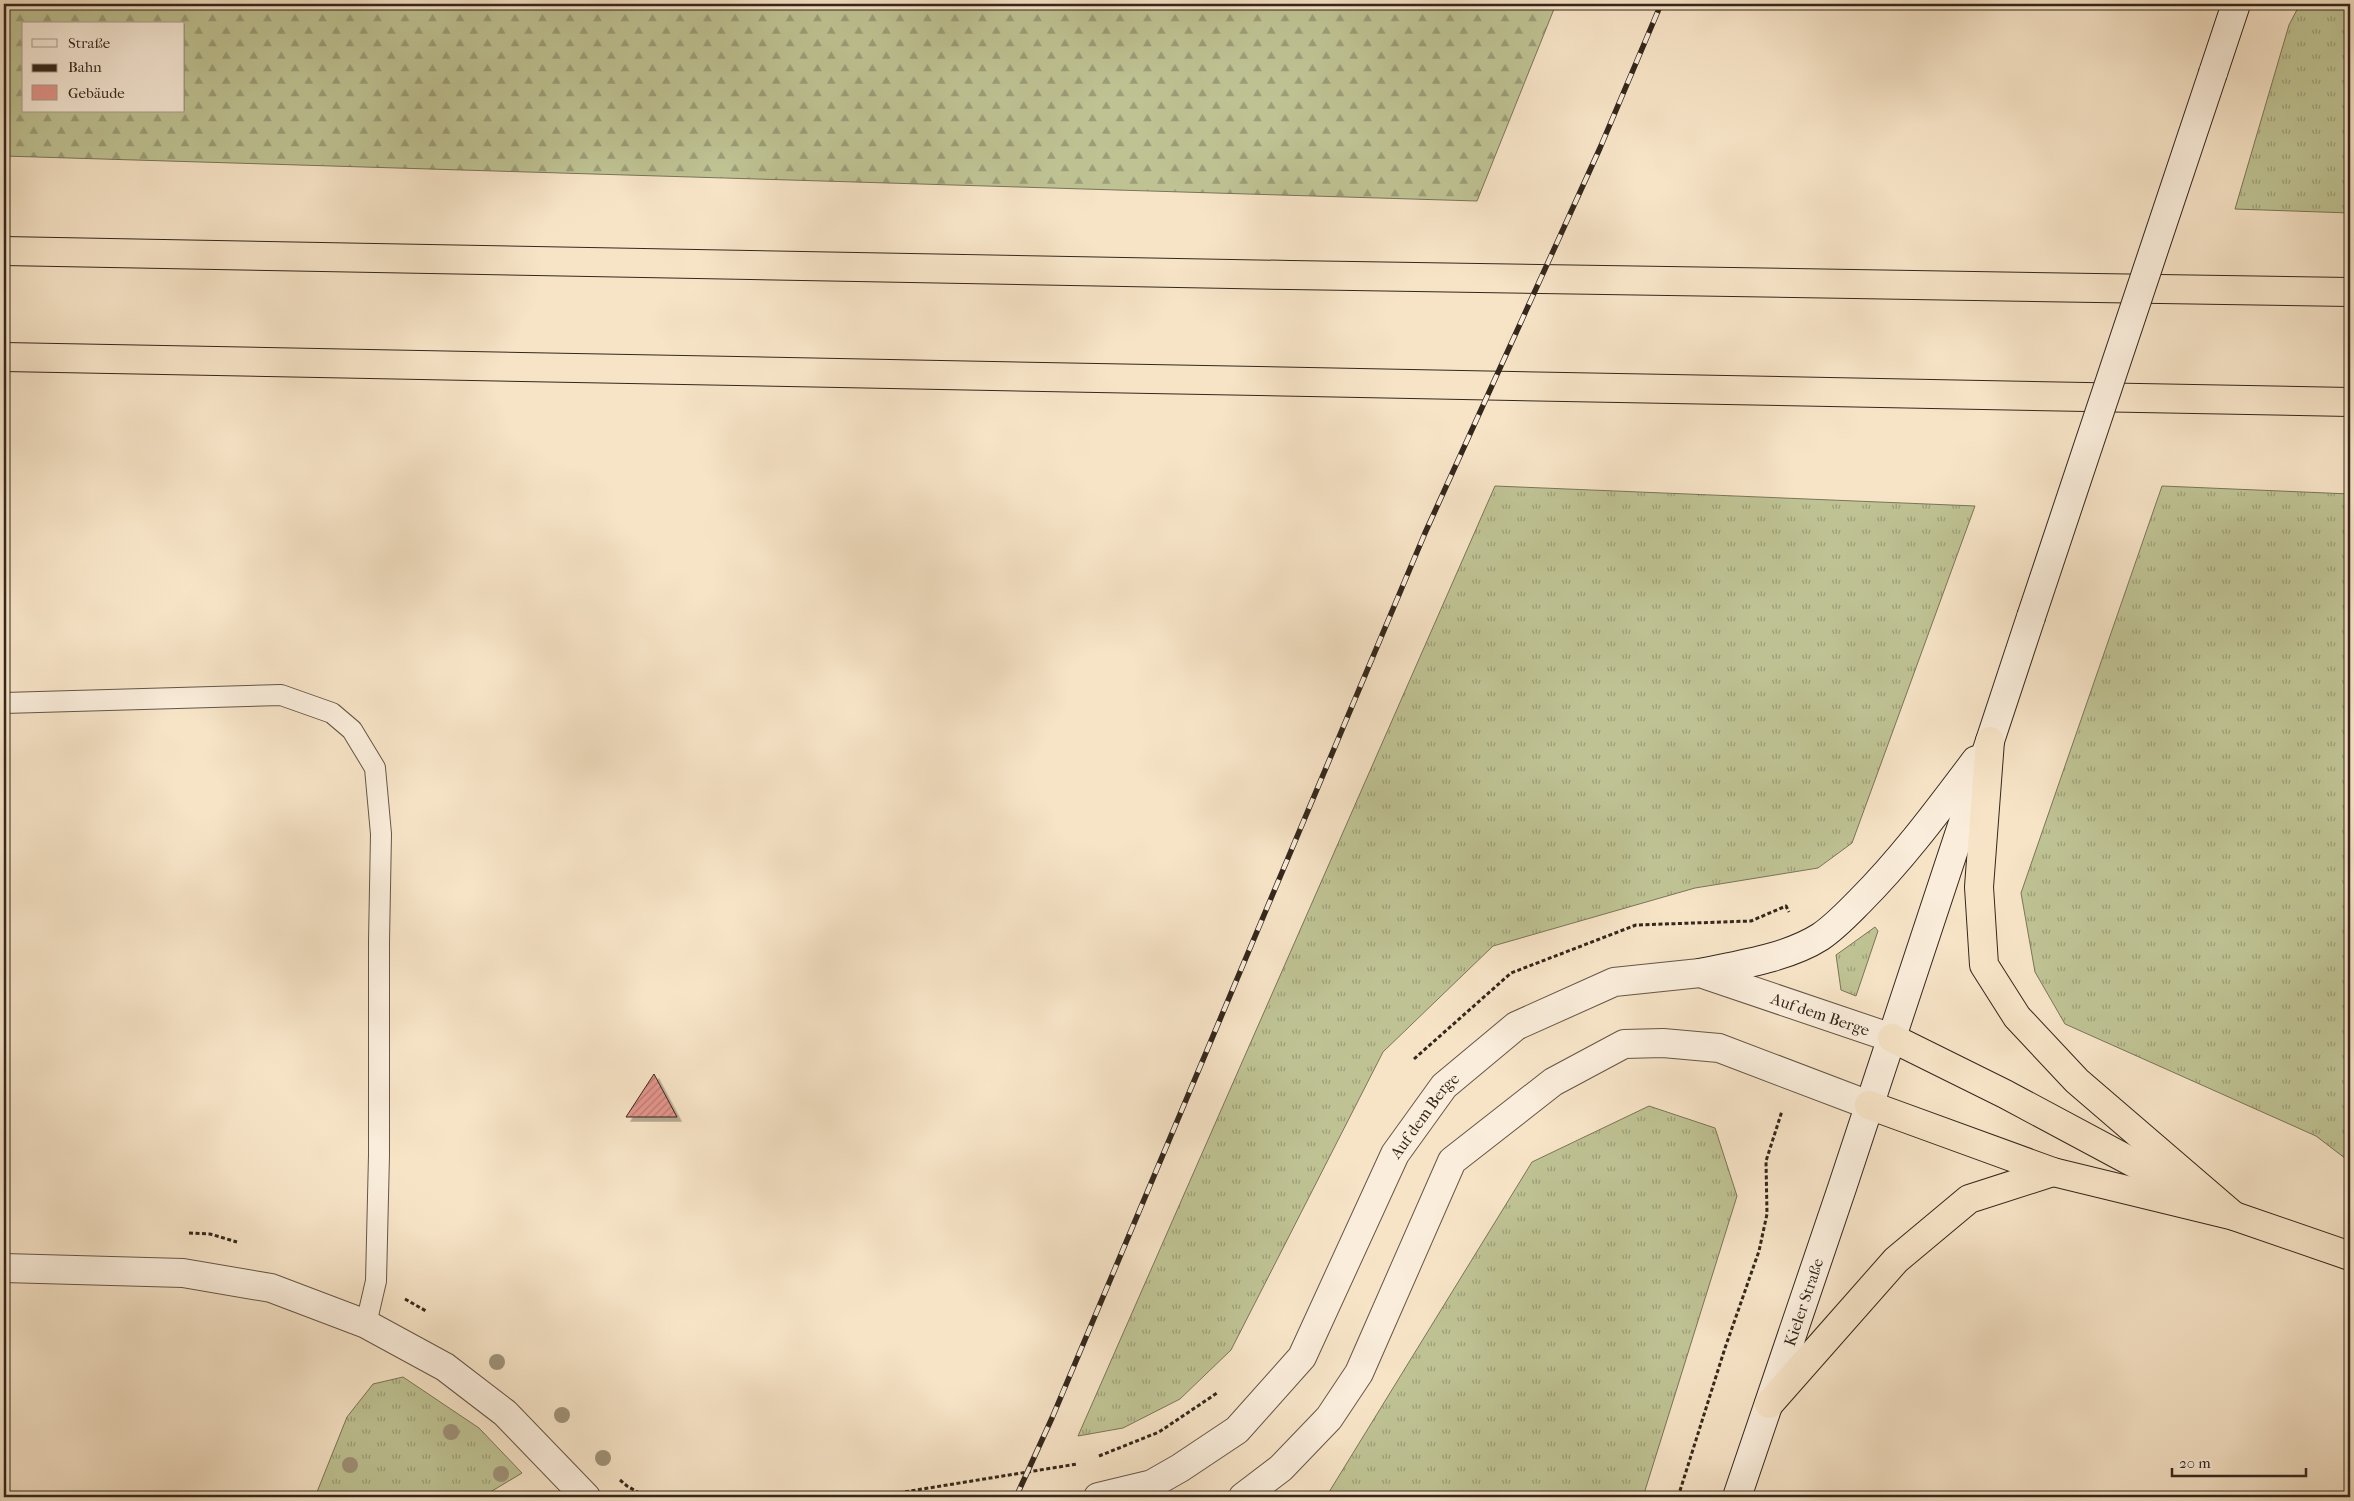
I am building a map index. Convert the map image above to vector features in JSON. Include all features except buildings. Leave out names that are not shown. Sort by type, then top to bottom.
[{"type":"highway","points":[[4,251],[1260,275],[2349,292]]},
{"type":"highway","points":[[4,357],[2350,402]]},
{"type":"highway","points":[[2320,402],[2350,415]]},
{"type":"highway","points":[[1990,740],[1979,887],[1984,965],[2017,1017],[2077,1081],[2234,1216]]},
{"type":"highway","points":[[1892,1038],[2005,1094],[2234,1216]]},
{"type":"highway","points":[[1870,1105],[2053,1172],[2234,1216],[2350,1256]]},
{"type":"highway","points":[[1769,1404],[1896,1260],[1969,1199],[2053,1172]]},
{"type":"street","name":"Kieler Straße","points":[[1737,1497],[1870,1105],[2236,4]]},
{"type":"street","points":[[1700,973],[1760,960],[1807,944],[1821,936],[1877,884],[1923,830],[1990,740]]},
{"type":"street","name":"Auf dem Berge","points":[[1098,1497],[1152,1484],[1180,1468],[1237,1430],[1302,1357],[1395,1154],[1444,1086],[1516,1026],[1614,982],[1700,973],[1892,1038]]},
{"type":"street","points":[[1243,1497],[1281,1468],[1329,1418],[1359,1372],[1452,1161],[1553,1082],[1624,1044],[1663,1043],[1719,1048],[1870,1105]]},
{"type":"street","points":[[4,1268],[183,1273],[271,1288],[366,1324],[445,1367],[505,1413],[584,1497]]},
{"type":"lane","points":[[4,703],[281,695],[332,713],[352,730],[375,768],[381,834],[379,1155],[376,1281],[366,1324]]},
{"type":"path","points":[[1678,1497],[1725,1348],[1759,1251],[1767,1214],[1766,1161],[1794,1076]]},
{"type":"green space","points":[[4,4],[1556,4],[1477,201],[4,156]]},
{"type":"green space","points":[[2300,4],[2350,4],[2350,213],[2235,209],[2289,25]]},
{"type":"green space","points":[[1495,486],[1975,506],[1852,843],[1818,868],[1695,888],[1493,946],[1383,1052],[1231,1350],[1180,1399],[1123,1428],[1078,1436]]},
{"type":"green space","points":[[2162,486],[2350,494],[2350,1162],[2316,1136],[2065,1024],[2035,972],[2021,893]]},
{"type":"green space","points":[[1875,927],[1878,931],[1856,996],[1841,990],[1836,955]]},
{"type":"green space","points":[[1649,1106],[1715,1128],[1737,1196],[1643,1497],[1326,1497],[1532,1162]]},
{"type":"green space","points":[[403,1377],[479,1428],[522,1473],[482,1497],[315,1497],[347,1417],[373,1384]]},
{"type":"railway","points":[[1016,1497],[1052,1418],[1425,533],[1600,148],[1661,4]]}]
